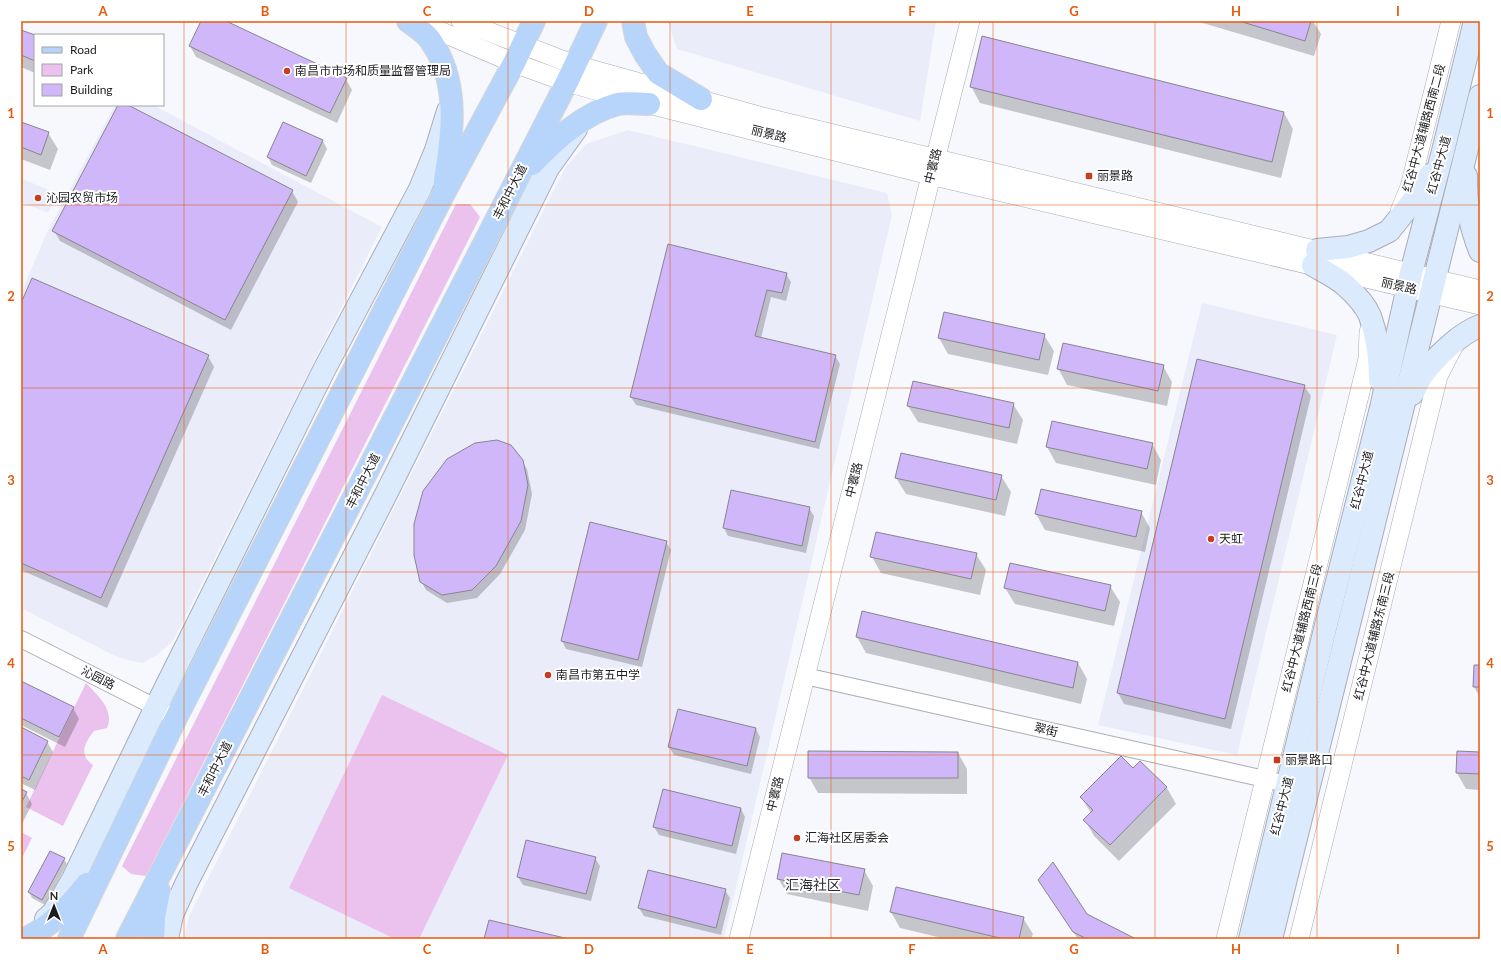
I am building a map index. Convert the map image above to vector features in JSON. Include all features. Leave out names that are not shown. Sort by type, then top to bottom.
[{"type":"main road","points":[[408,21],[428,37],[441,57],[449,80],[452,98],[449,150],[443,195]]},
{"type":"main road","points":[[69,939],[176,718],[443,195],[534,21]]},
{"type":"main road","name":"丰和中大道","points":[[128,939],[517,179],[596,21]]},
{"type":"main road","name":"红谷中大道","points":[[1250,939],[1380,408],[1409,280],[1444,151],[1475,21]]},
{"type":"main road","points":[[636,26],[645,54],[658,73],[700,99]]},
{"type":"main road","name":"红谷中大道","points":[[1271,939],[1480,96]]},
{"type":"main road","points":[[24,939],[53,913],[73,879],[156,707],[327,363],[420,189],[436,150],[452,98]]},
{"type":"main road","points":[[517,179],[552,143],[583,120],[599,111],[619,104],[649,104]]},
{"type":"main road","points":[[167,939],[172,916],[187,882],[385,496],[548,168],[583,120]]},
{"type":"main road","points":[[1467,150],[1466,187],[1469,211],[1480,251]]},
{"type":"main road","points":[[1380,408],[1380,372],[1377,347],[1370,315],[1362,302],[1315,258],[1369,241],[1389,231],[1418,195],[1444,151]]},
{"type":"main road","points":[[1401,414],[1423,374],[1460,337],[1480,326]]},
{"type":"main road","points":[[24,939],[40,932],[59,917],[106,862]]},
{"type":"main road","points":[[153,939],[154,917],[162,873]]},
{"type":"street","name":"丽景路","points":[[416,21],[518,54],[649,104],[932,166],[1409,280],[1433,286],[1480,306]]},
{"type":"street","name":"丽景路","points":[[461,21],[518,54]]},
{"type":"street","name":"中寰路","points":[[739,939],[932,166],[970,21]]},
{"type":"street","name":"红谷中大道辅路西南二段","points":[[1389,231],[1400,211],[1410,187],[1451,21]]},
{"type":"street","name":"丽景路","points":[[571,73],[700,99],[932,166]]},
{"type":"street","points":[[1480,210],[1478,229],[1480,251]]},
{"type":"street","name":"丽景路","points":[[1433,286],[1480,290]]},
{"type":"street","name":"红谷中大道辅路西南三段","points":[[1226,939],[1368,359],[1370,315]]},
{"type":"street","name":"红谷中大道辅路东南三段","points":[[1299,939],[1438,376],[1460,337]]},
{"type":"street","name":"沁园路","points":[[21,639],[176,718]]},
{"type":"street","name":"翠街","points":[[805,676],[1288,784]]},
{"type":"shaded area","points":[[668,21],[936,21],[920,121],[677,49]]},
{"type":"shaded area","points":[[114,106],[155,106],[382,227],[173,641],[157,655],[143,663],[127,660],[113,655],[21,608],[21,293],[47,232]]},
{"type":"shaded area","name":"南昌市第五中学","points":[[628,130],[887,193],[892,215],[724,939],[184,939],[189,916],[565,168],[586,144]]},
{"type":"shaded area","name":"沁园农贸市场","points":[[21,178],[57,194],[48,213],[21,202]]},
{"type":"shaded area","name":"天虹","points":[[1202,303],[1337,335],[1237,755],[1098,725]]},
{"type":"green space","points":[[456,204],[470,204],[480,217],[146,876],[131,874],[122,866]]},
{"type":"green space","points":[[86,683],[104,704],[109,715],[109,721],[107,728],[94,731],[84,748],[84,753],[88,761],[93,765],[63,826],[26,807]]},
{"type":"green space","points":[[382,695],[508,755],[419,939],[395,939],[289,888]]},
{"type":"green space","points":[[21,832],[32,838],[21,860]]},
{"type":"building","points":[[201,21],[226,21],[347,78],[330,113],[189,46]]},
{"type":"building","points":[[1239,21],[1311,21],[1305,41]]},
{"type":"building","points":[[21,30],[34,35],[34,61],[21,55]]},
{"type":"building","points":[[982,36],[1284,112],[1272,162],[970,87]]},
{"type":"building","points":[[117,106],[130,106],[293,190],[225,320],[52,231]]},
{"type":"building","points":[[21,122],[49,132],[41,155],[21,147]]},
{"type":"building","points":[[283,122],[323,140],[306,176],[267,157]]},
{"type":"building","points":[[668,244],[787,273],[782,293],[767,290],[755,336],[836,355],[815,442],[630,397]]},
{"type":"building","points":[[32,278],[209,355],[101,598],[21,563],[21,303]]},
{"type":"building","points":[[944,312],[1045,334],[1039,360],[938,338]]},
{"type":"building","points":[[1063,343],[1164,365],[1158,391],[1057,369]]},
{"type":"building","name":"天虹","points":[[1197,359],[1305,385],[1225,719],[1117,693]]},
{"type":"building","points":[[913,381],[1014,403],[1009,428],[907,406]]},
{"type":"building","points":[[1052,421],[1153,443],[1147,469],[1046,447]]},
{"type":"building","points":[[497,440],[511,445],[523,460],[528,485],[521,521],[496,566],[472,590],[442,595],[420,582],[414,555],[414,524],[423,491],[447,459],[475,443]]},
{"type":"building","points":[[901,453],[1002,475],[996,500],[895,478]]},
{"type":"building","points":[[1041,489],[1142,511],[1136,537],[1035,514]]},
{"type":"building","points":[[731,490],[810,507],[802,546],[723,528]]},
{"type":"building","points":[[590,522],[667,541],[638,660],[561,641]]},
{"type":"building","points":[[876,532],[977,553],[971,579],[870,557]]},
{"type":"building","points":[[1010,563],[1111,585],[1105,611],[1004,588]]},
{"type":"building","points":[[862,611],[1078,662],[1073,688],[856,637]]},
{"type":"building","points":[[1474,665],[1480,665],[1480,687],[1473,687]]},
{"type":"building","points":[[21,681],[74,707],[59,737],[21,718]]},
{"type":"building","points":[[678,709],[756,728],[747,766],[668,747]]},
{"type":"building","points":[[21,727],[48,741],[29,780],[21,776]]},
{"type":"building","points":[[808,751],[958,752],[958,778],[808,778]]},
{"type":"building","points":[[1457,751],[1480,752],[1480,774],[1456,773]]},
{"type":"building","points":[[1121,756],[1133,768],[1140,761],[1167,787],[1110,845],[1083,820],[1093,810],[1080,797]]},
{"type":"building","points":[[21,789],[27,792],[21,803]]},
{"type":"building","points":[[663,789],[741,808],[732,846],[653,827]]},
{"type":"building","points":[[526,840],[596,857],[586,894],[517,877]]},
{"type":"building","points":[[50,851],[65,858],[42,900],[28,892]]},
{"type":"building","points":[[782,853],[865,869],[859,895],[777,879]]},
{"type":"building","points":[[1053,862],[1087,914],[1136,939],[1087,939],[1073,932],[1038,880]]},
{"type":"building","points":[[648,870],[726,889],[716,928],[638,908]]},
{"type":"building","points":[[896,887],[1024,917],[1019,939],[1004,939],[890,912]]},
{"type":"building","points":[[489,920],[569,939],[484,939]]},
{"type":"place","name":"南昌市市场和质量监督管理局","points":[[287,71]]},
{"type":"place","name":"丽景路","points":[[1089,176]]},
{"type":"place","name":"沁园农贸市场","points":[[38,198]]},
{"type":"place","name":"天虹","points":[[1211,539]]},
{"type":"place","name":"南昌市第五中学","points":[[548,675]]},
{"type":"place","name":"丽景路口","points":[[1277,760]]},
{"type":"place","name":"汇海社区居委会","points":[[797,838]]},
{"type":"district","name":"汇海社区","points":[[813,885]]}]
